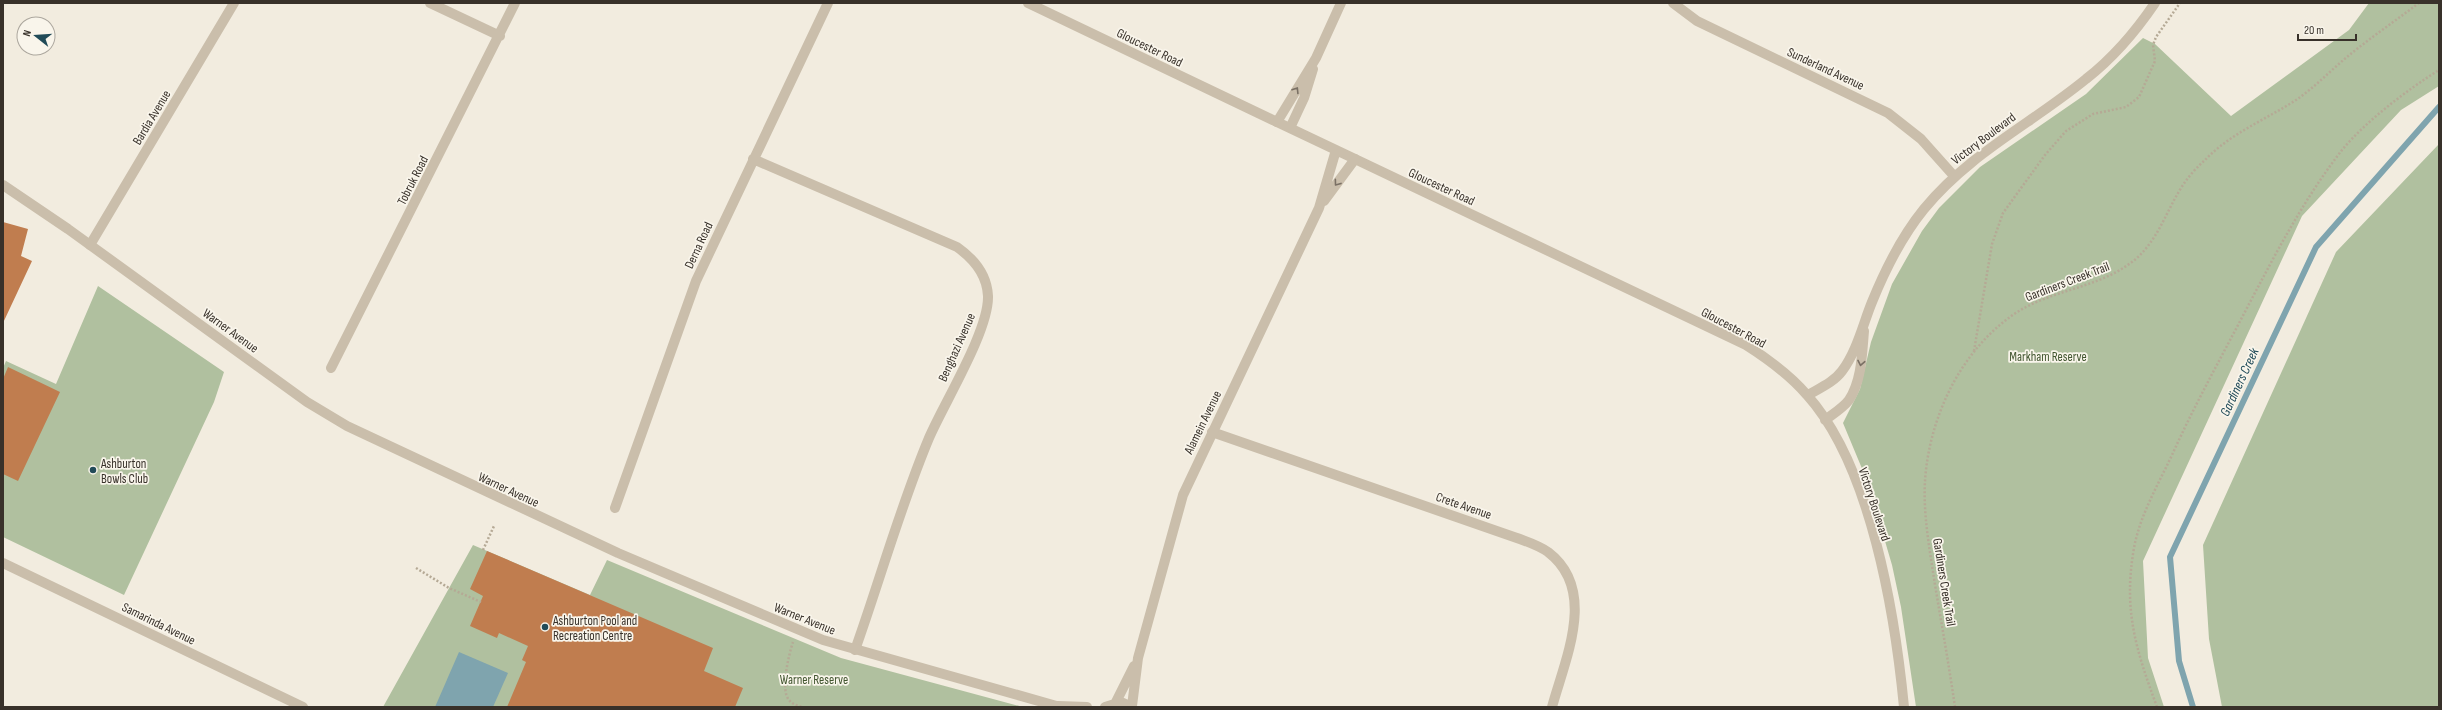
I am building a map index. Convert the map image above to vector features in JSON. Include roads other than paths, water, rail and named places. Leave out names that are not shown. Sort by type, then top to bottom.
[{"type":"street","name":"Bardia Avenue","points":[[90,245],[234,3]]},
{"type":"street","points":[[430,3],[500,36]]},
{"type":"street","name":"Tobruk Road","points":[[331,368],[500,36],[515,3]]},
{"type":"street","name":"Derna Road","points":[[615,508],[687,304],[753,159],[828,3]]},
{"type":"street","name":"Gloucester Road","points":[[1028,3],[1746,345],[1786,374],[1808,395],[1825,420]]},
{"type":"street","points":[[1277,122],[1316,58],[1341,3]]},
{"type":"street","name":"Sunderland Avenue","points":[[1673,3],[1697,21],[1888,113],[1921,139],[1954,176]]},
{"type":"street","name":"Victory Boulevard","points":[[1808,395],[1825,385],[1842,371],[1865,325],[1872,302],[1894,255],[1923,210],[1954,176],[1986,149],[2086,80],[2126,41],[2155,3]]},
{"type":"street","points":[[1290,128],[1304,98],[1316,58]]},
{"type":"street","name":"Alamein Avenue","points":[[1132,707],[1138,658],[1183,495],[1319,208],[1336,150]]},
{"type":"street","name":"Benghazi Avenue","points":[[753,159],[957,247],[975,262],[986,285],[988,297],[982,325],[928,439],[855,650]]},
{"type":"street","name":"Alamein Avenue","points":[[1319,208],[1355,159]]},
{"type":"street","name":"Warner Avenue","points":[[3,185],[90,245],[307,402],[347,426],[528,512],[797,630],[855,650],[1059,707],[1087,707]]},
{"type":"street","name":"Victory Boulevard","points":[[1865,325],[1862,362],[1852,394],[1842,407],[1825,420],[1846,460],[1867,517],[1881,568],[1896,638],[1904,707]]},
{"type":"street","name":"Crete Avenue","points":[[1212,432],[1514,537],[1548,552],[1566,574],[1576,598],[1572,632],[1552,707]]},
{"type":"street","name":"Samarinda Avenue","points":[[3,563],[303,707]]},
{"type":"street","name":"Alamein Avenue","points":[[1116,702],[1138,658]]},
{"type":"street","points":[[1105,707],[1116,702],[1132,707]]},
{"type":"water","points":[[459,652],[508,673],[493,707],[435,707]]},
{"type":"waterway","name":"Gardiners Creek","points":[[2193,707],[2179,661],[2170,557],[2316,247],[2439,107]]},
{"type":"place","name":"Ashburton Bowls Club","points":[[93,470]]},
{"type":"place","name":"Ashburton Pool and Recreation Centre","points":[[545,627]]},
{"type":"park label","name":"Markham Reserve","points":[[2048,356]]},
{"type":"park label","name":"Warner Reserve","points":[[814,679]]}]
